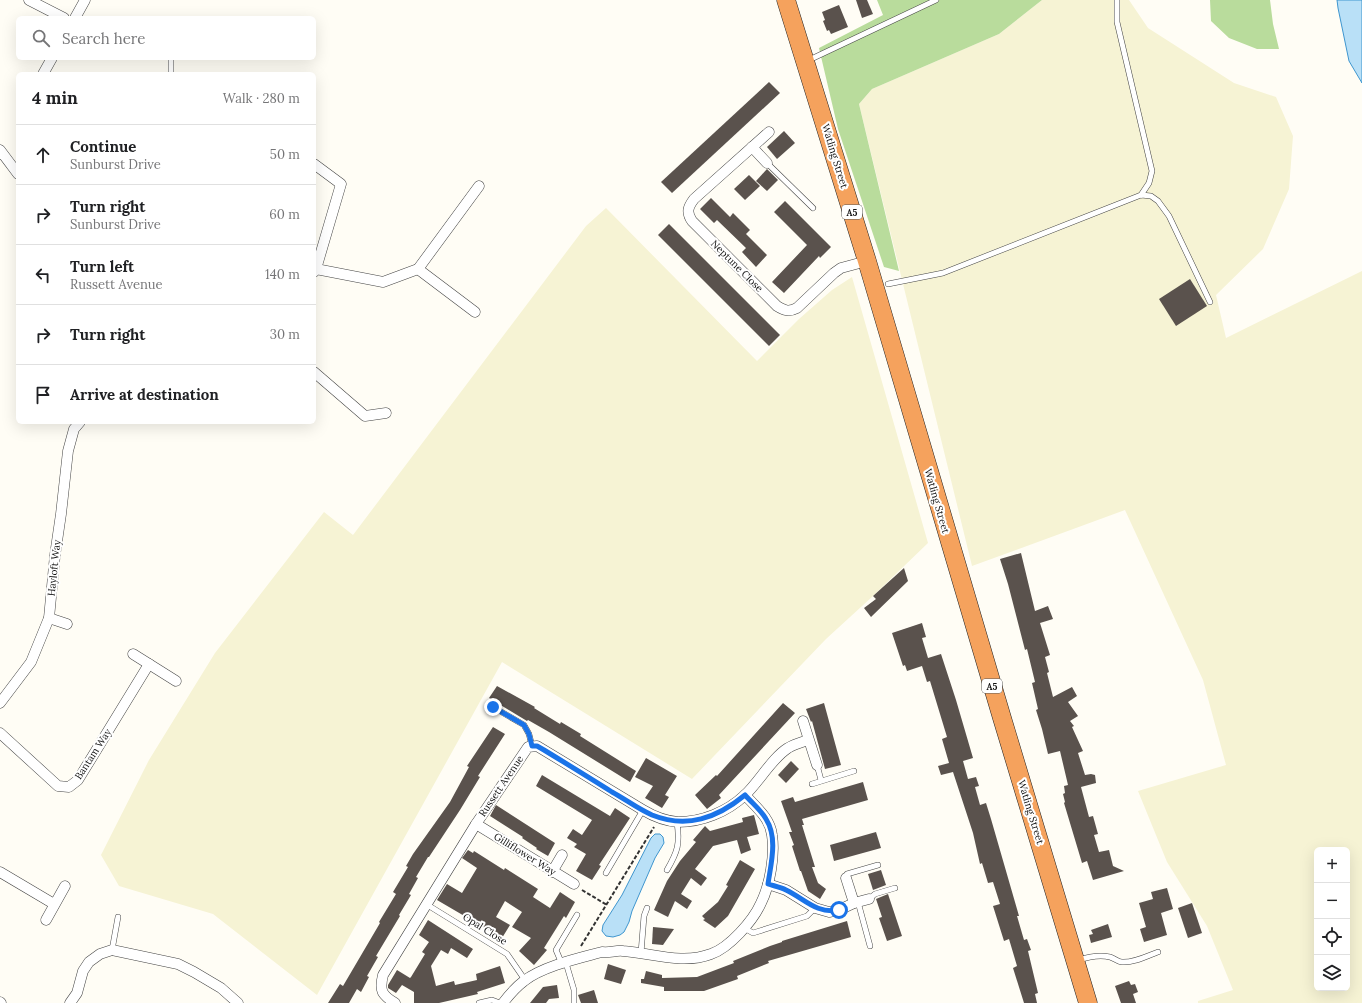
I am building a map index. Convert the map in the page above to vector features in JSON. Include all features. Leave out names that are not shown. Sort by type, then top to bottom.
[{"type":"highway","name":"Watling Street","points":[[786,0],[867,261],[997,703],[1088,1003]]},
{"type":"street","points":[[29,0],[60,16]]},
{"type":"street","points":[[76,16],[85,0]]},
{"type":"street","points":[[44,72],[51,60]]},
{"type":"street","name":"Neptune Close","points":[[769,132],[694,199],[688,211],[692,221],[784,311],[791,311],[797,308],[841,268],[867,261]]},
{"type":"street","points":[[752,148],[767,163]]},
{"type":"street","points":[[0,150],[16,171]]},
{"type":"street","points":[[316,165],[341,184],[316,268]]},
{"type":"street","points":[[316,271],[382,282],[418,269],[479,186]]},
{"type":"street","points":[[418,269],[475,312]]},
{"type":"street","points":[[316,374],[365,416],[386,413]]},
{"type":"street","name":"Hayloft Way","points":[[0,703],[31,662],[49,618],[68,451],[74,429],[78,424]]},
{"type":"street","points":[[49,618],[67,624]]},
{"type":"street","points":[[133,654],[176,681]]},
{"type":"street","name":"Bantam Way","points":[[0,733],[58,786],[69,787],[78,780],[149,664]]},
{"type":"street","points":[[802,721],[816,765]]},
{"type":"street","name":"Russett Avenue","points":[[396,1003],[383,993],[381,985],[383,975],[476,824],[528,747],[537,746],[643,810],[659,817],[677,822],[699,820],[716,815],[733,805],[745,795],[788,748],[808,740]]},
{"type":"street","points":[[501,1003],[525,980],[541,971],[602,952],[610,953],[621,950],[683,959],[699,958],[712,954],[728,946],[744,928],[761,904],[768,884],[773,852],[772,834],[767,820],[745,795]]},
{"type":"street","name":"Gilliflower Way","points":[[476,824],[552,872],[574,884]]},
{"type":"street","points":[[552,872],[562,855]]},
{"type":"street","points":[[0,872],[54,904]]},
{"type":"street","points":[[846,878],[856,903]]},
{"type":"street","points":[[768,884],[786,890],[815,908],[829,912],[869,899]]},
{"type":"street","points":[[46,920],[65,886]]},
{"type":"street","points":[[70,1003],[77,993],[83,971],[89,962],[100,954],[112,950],[178,964],[221,988],[238,1003]]},
{"type":"lane","points":[[806,61],[936,0]]},
{"type":"lane","points":[[1117,0],[1117,22],[1152,171],[1149,183],[1141,195]]},
{"type":"lane","points":[[171,60],[171,72]]},
{"type":"lane","points":[[767,163],[813,208]]},
{"type":"lane","points":[[888,284],[943,273],[1141,195],[1151,196],[1158,201],[1169,216],[1210,302]]},
{"type":"lane","points":[[493,707],[524,725],[529,734],[532,746]]},
{"type":"lane","points":[[816,765],[821,780]]},
{"type":"lane","points":[[812,784],[854,771]]},
{"type":"lane","points":[[606,873],[643,810]]},
{"type":"lane","points":[[667,870],[679,845],[677,822]]},
{"type":"lane","points":[[846,878],[847,874],[878,865]]},
{"type":"lane","points":[[869,899],[875,894],[895,888]]},
{"type":"lane","points":[[856,903],[870,946]]},
{"type":"lane","name":"Opal Close","points":[[426,904],[507,954],[525,980]]},
{"type":"lane","points":[[641,953],[644,916],[647,908]]},
{"type":"lane","points":[[744,928],[753,933],[807,916],[815,908]]},
{"type":"lane","points":[[574,1003],[574,990],[567,962],[556,950],[577,915]]},
{"type":"lane","points":[[112,950],[118,917]]},
{"type":"lane","points":[[1076,961],[1100,956],[1110,957],[1120,962],[1126,962],[1134,961],[1158,952]]},
{"type":"lane","points":[[479,1003],[492,1000],[501,1003]]},
{"type":"path","points":[[567,962],[607,905],[659,817]]},
{"type":"path","points":[[574,884],[579,889],[607,905]]},
{"type":"shaded area","points":[[1042,0],[1129,0],[1148,28],[1234,83],[1276,97],[1293,136],[1289,189],[1263,249],[1216,295],[1226,338],[1362,271],[1362,1003],[1198,1003],[1198,1001],[1233,990],[1207,926],[1167,862],[1138,791],[1226,765],[1203,680],[1125,510],[972,566],[859,104],[872,89],[999,34]]},
{"type":"shaded area","points":[[606,208],[757,361],[799,319],[832,290],[852,277],[928,543],[826,639],[692,779],[502,662],[317,995],[213,914],[119,886],[101,855],[149,760],[215,653],[324,512],[353,535],[586,226]]},
{"type":"green space","points":[[877,0],[1042,0],[999,34],[872,89],[859,104],[899,271],[884,267],[838,129],[819,48],[883,15]]},
{"type":"green space","points":[[1210,0],[1270,0],[1273,24],[1279,49],[1257,49],[1229,38],[1211,21]]},
{"type":"water","points":[[1337,0],[1362,0],[1362,83],[1349,61]]},
{"type":"water","points":[[655,834],[660,834],[663,837],[664,843],[655,858],[632,911],[629,922],[624,932],[620,935],[613,937],[606,936],[602,931],[603,925],[622,895],[651,838]]},
{"type":"building","points":[[856,0],[867,0],[873,14],[862,18]]},
{"type":"building","points":[[839,5],[848,27],[831,34],[829,30],[827,31],[823,21],[825,20],[822,12]]},
{"type":"building","points":[[769,82],[780,93],[672,193],[661,182]]},
{"type":"building","points":[[784,131],[795,143],[777,159],[767,147]]},
{"type":"building","points":[[767,169],[778,180],[767,191],[756,181]]},
{"type":"building","points":[[749,175],[760,186],[745,200],[734,189]]},
{"type":"building","points":[[711,198],[730,217],[733,213],[750,230],[746,234],[767,255],[756,267],[742,252],[746,248],[717,220],[714,223],[700,209]]},
{"type":"building","points":[[785,201],[831,247],[820,258],[819,256],[784,293],[772,282],[807,245],[774,212]]},
{"type":"building","points":[[669,224],[780,335],[769,346],[658,235]]},
{"type":"building","points":[[1190,279],[1207,306],[1176,326],[1159,299]]},
{"type":"building","points":[[1021,553],[1035,611],[1048,606],[1053,619],[1040,623],[1050,655],[1045,657],[1053,697],[1072,687],[1077,696],[1068,702],[1078,716],[1070,721],[1074,726],[1072,727],[1083,751],[1078,753],[1085,775],[1095,775],[1096,783],[1081,787],[1089,817],[1093,816],[1098,834],[1094,835],[1099,852],[1109,850],[1113,866],[1124,871],[1093,880],[1087,861],[1082,863],[1064,803],[1064,786],[1068,785],[1060,751],[1048,754],[1036,710],[1038,709],[1032,683],[1035,682],[1027,649],[1025,650],[1000,559]]},
{"type":"building","points":[[904,568],[908,581],[871,617],[864,608],[876,599],[873,596]]},
{"type":"building","points":[[922,623],[926,637],[922,638],[928,658],[941,654],[956,700],[973,758],[963,761],[968,779],[976,777],[979,786],[975,787],[980,805],[986,803],[991,819],[1019,916],[1017,916],[1024,940],[1027,939],[1031,950],[1028,951],[1038,993],[1035,994],[1037,1003],[1024,1003],[1013,968],[1017,966],[1009,939],[1004,941],[993,906],[1000,904],[993,882],[988,883],[982,863],[980,864],[973,833],[953,772],[941,775],[938,766],[949,763],[942,739],[947,737],[930,681],[927,682],[922,666],[907,671],[905,665],[903,666],[892,633]]},
{"type":"building","points":[[497,686],[535,707],[534,708],[560,724],[561,722],[581,734],[580,736],[636,771],[630,782],[549,732],[528,720],[527,721],[489,698]]},
{"type":"building","points":[[783,703],[795,713],[719,795],[721,798],[707,809],[695,795],[716,775],[717,776]]},
{"type":"building","points":[[824,703],[841,765],[825,769],[812,721],[811,722],[806,709]]},
{"type":"building","points":[[493,727],[505,734],[478,776],[480,777],[460,810],[416,877],[418,878],[409,894],[411,895],[376,956],[378,957],[367,976],[369,977],[361,992],[357,989],[349,1003],[328,1003],[340,984],[343,986],[396,894],[393,892],[408,867],[406,866],[450,802],[469,767],[467,766]]},
{"type":"building","points":[[646,758],[677,776],[665,795],[669,797],[662,808],[645,798],[653,786],[635,777]]},
{"type":"building","points":[[791,761],[799,769],[786,783],[778,775]]},
{"type":"building","points":[[542,775],[610,816],[615,808],[630,818],[599,865],[601,866],[592,880],[576,871],[586,854],[574,847],[577,844],[567,838],[573,829],[582,835],[592,820],[536,786]]},
{"type":"building","points":[[863,782],[868,800],[802,819],[804,825],[802,825],[815,867],[812,867],[818,883],[826,889],[820,899],[808,891],[800,871],[792,846],[794,845],[789,832],[792,832],[781,801],[793,797],[795,802]]},
{"type":"building","points":[[496,805],[555,843],[548,856],[536,849],[537,848],[522,838],[523,837],[490,816]]},
{"type":"building","points":[[754,815],[759,834],[747,837],[751,850],[741,854],[737,840],[713,846],[695,869],[707,878],[701,886],[691,878],[681,894],[692,901],[687,909],[675,901],[668,917],[654,910],[667,881],[680,861],[696,842],[693,840],[705,826],[710,831],[743,822],[742,818]]},
{"type":"building","points":[[876,832],[881,848],[834,861],[830,845]]},
{"type":"building","points":[[468,850],[473,853],[474,851],[504,870],[505,868],[538,889],[533,897],[550,908],[560,892],[575,902],[566,918],[564,916],[544,948],[547,950],[534,965],[519,951],[531,938],[512,927],[522,912],[505,901],[496,917],[510,925],[502,938],[437,900],[447,884],[462,893],[477,868],[462,858]]},
{"type":"building","points":[[740,860],[755,869],[728,916],[715,928],[703,920],[705,919],[702,916],[718,902],[728,886],[726,885]]},
{"type":"building","points":[[881,870],[886,885],[873,890],[868,874]]},
{"type":"building","points":[[1167,888],[1173,909],[1161,913],[1167,935],[1144,942],[1140,929],[1146,927],[1139,903],[1153,899],[1151,892]]},
{"type":"building","points":[[888,894],[902,936],[887,941],[879,918],[882,917],[876,899]]},
{"type":"building","points":[[1192,903],[1202,933],[1188,938],[1178,908]]},
{"type":"building","points":[[428,920],[473,949],[467,958],[451,948],[448,954],[441,950],[431,966],[436,986],[454,981],[455,985],[477,980],[476,974],[500,966],[505,983],[477,992],[478,994],[439,1003],[414,1003],[414,992],[402,985],[396,993],[388,988],[388,985],[397,970],[410,978],[425,954],[422,952],[429,942],[419,935]]},
{"type":"building","points":[[847,921],[851,937],[768,961],[769,963],[737,976],[738,979],[704,991],[664,991],[664,987],[641,983],[641,979],[644,979],[646,971],[662,975],[662,978],[697,977],[734,963],[733,961],[782,941]]},
{"type":"building","points":[[1108,924],[1112,937],[1091,943],[1089,935],[1093,934],[1091,930]]},
{"type":"building","points":[[653,927],[674,929],[663,945],[652,944]]},
{"type":"building","points":[[608,964],[626,970],[621,984],[604,979]]},
{"type":"building","points":[[1129,981],[1131,985],[1135,984],[1138,992],[1133,994],[1136,1003],[1121,1003],[1115,986]]},
{"type":"building","points":[[557,985],[559,998],[549,999],[546,1003],[530,1003],[543,987]]},
{"type":"building","points":[[594,990],[598,1003],[581,1003],[578,995]]},
{"type":"route","points":[[493,707],[524,725],[529,734],[532,746],[537,746],[544,750],[651,815],[677,822],[699,820],[716,815],[733,805],[745,795],[767,820],[772,834],[773,852],[768,884],[786,890],[815,908],[829,912],[839,910]]}]
